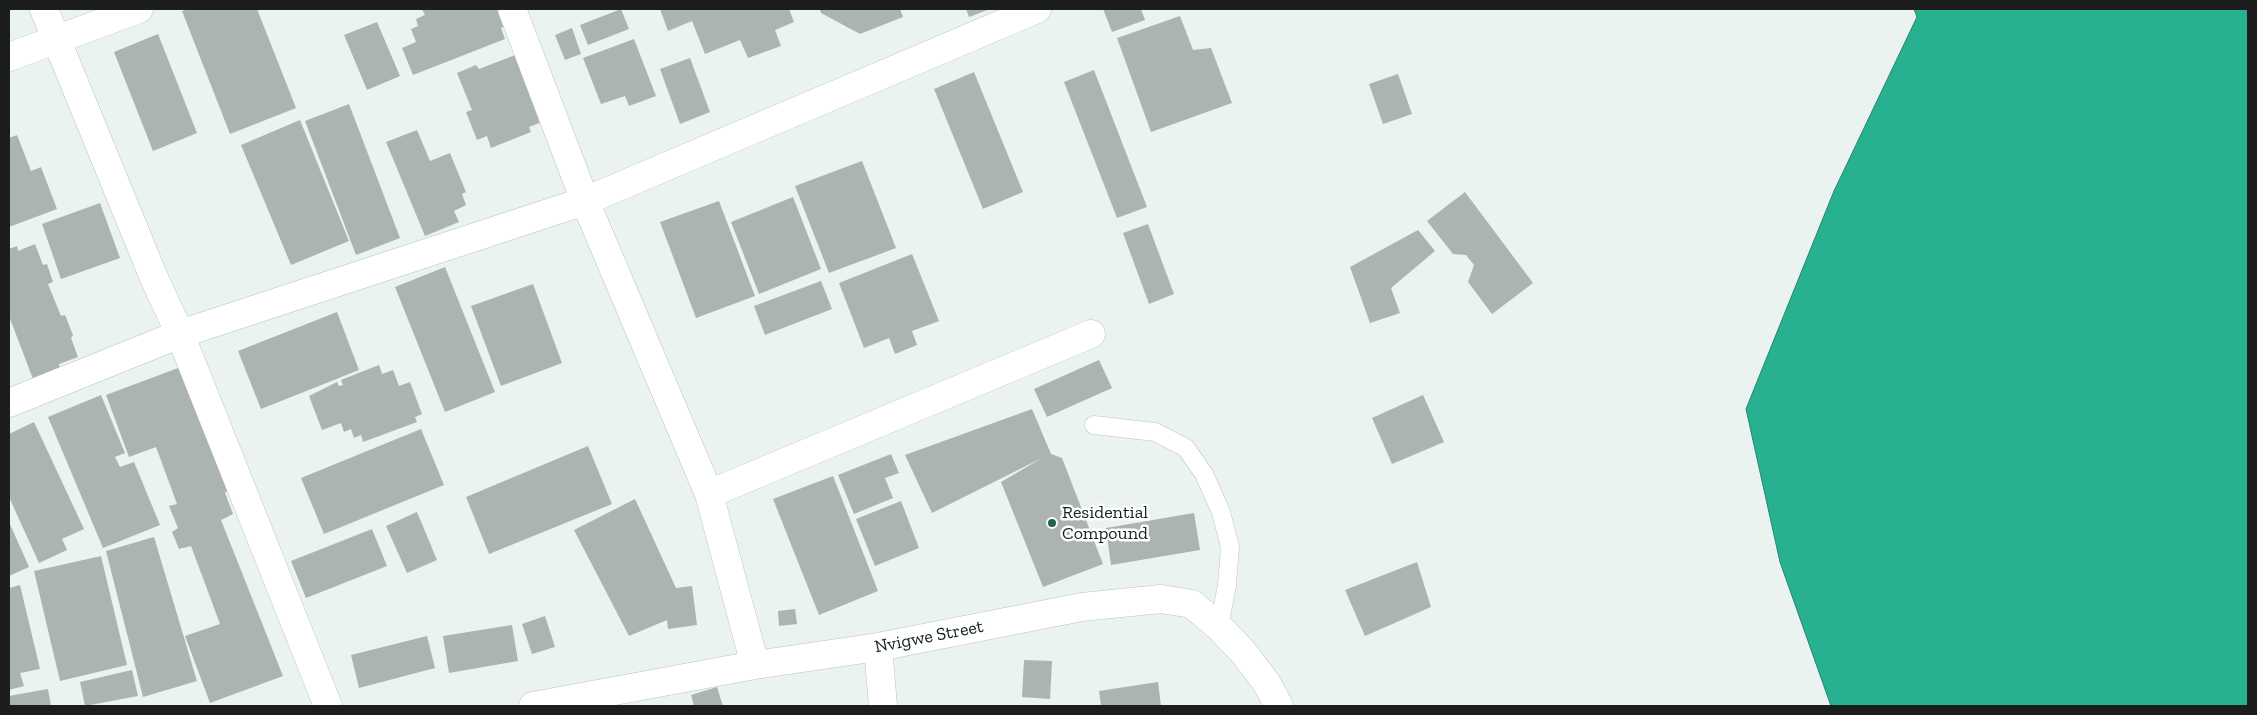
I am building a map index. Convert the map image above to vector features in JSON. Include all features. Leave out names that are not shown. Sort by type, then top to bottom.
[{"type":"street","points":[[44,9],[154,278],[180,334],[328,706]]},
{"type":"street","points":[[9,57],[139,9]]},
{"type":"street","points":[[512,9],[585,201],[709,494],[755,666]]},
{"type":"street","points":[[9,403],[180,334],[585,201],[1037,9]]},
{"type":"street","points":[[709,494],[1091,334]]},
{"type":"street","name":"Nvigwe Street","points":[[539,706],[755,666],[878,647],[1082,607],[1161,599],[1192,604],[1219,627],[1243,652],[1266,682],[1279,706]]},
{"type":"street","points":[[878,647],[882,706]]},
{"type":"lane","points":[[1094,425],[1155,432],[1186,448],[1204,474],[1221,512],[1230,547],[1227,584],[1219,627]]},
{"type":"shaded area","points":[[1914,9],[2248,9],[2248,706],[1831,706],[1780,562],[1746,409],[1834,191],[1917,17]]},
{"type":"building","points":[[189,9],[257,9],[296,108],[230,134],[182,11]]},
{"type":"building","points":[[422,9],[506,9],[511,23],[501,28],[505,39],[413,75],[402,48],[416,42],[411,29],[418,26],[416,19],[425,15]]},
{"type":"building","points":[[621,9],[629,29],[588,45],[580,25]]},
{"type":"building","points":[[660,9],[789,9],[794,22],[775,30],[781,46],[748,58],[740,40],[705,54],[692,21],[668,31]]},
{"type":"building","points":[[820,9],[900,9],[903,17],[860,34],[821,13]]},
{"type":"building","points":[[966,9],[990,9],[969,17]]},
{"type":"building","points":[[1103,9],[1141,9],[1145,20],[1112,32]]},
{"type":"building","points":[[1180,16],[1193,50],[1211,48],[1232,103],[1151,132],[1117,38]]},
{"type":"building","points":[[377,22],[400,76],[367,90],[344,35]]},
{"type":"building","points":[[572,28],[581,54],[565,60],[555,35]]},
{"type":"building","points":[[158,34],[197,133],[153,151],[114,52]]},
{"type":"building","points":[[634,39],[656,96],[629,106],[625,96],[601,104],[583,58]]},
{"type":"building","points":[[523,52],[542,122],[529,127],[531,132],[491,148],[487,136],[477,140],[466,112],[472,110],[457,73],[476,65],[479,69]]},
{"type":"building","points":[[690,58],[710,112],[680,124],[660,69]]},
{"type":"building","points":[[1094,70],[1147,207],[1117,218],[1064,82]]},
{"type":"building","points":[[974,72],[1023,192],[983,209],[934,89]]},
{"type":"building","points":[[1398,74],[1412,114],[1383,124],[1369,84]]},
{"type":"building","points":[[349,104],[400,238],[356,255],[305,121]]},
{"type":"building","points":[[300,120],[349,241],[291,265],[241,145]]},
{"type":"building","points":[[417,130],[430,161],[450,153],[466,192],[462,194],[466,205],[454,211],[459,222],[425,236],[386,142]]},
{"type":"building","points":[[17,135],[31,171],[41,167],[57,209],[9,227],[9,138]]},
{"type":"building","points":[[862,161],[896,248],[829,273],[795,186]]},
{"type":"building","points":[[1465,192],[1533,283],[1492,314],[1468,282],[1474,265],[1466,255],[1453,254],[1427,221]]},
{"type":"building","points":[[793,197],[821,269],[759,294],[731,222]]},
{"type":"building","points":[[719,201],[755,296],[696,318],[660,222]]},
{"type":"building","points":[[100,203],[120,258],[61,279],[42,224]]},
{"type":"building","points":[[1148,224],[1174,294],[1149,304],[1123,233]]},
{"type":"building","points":[[1418,230],[1435,251],[1391,288],[1400,313],[1370,323],[1350,267]]},
{"type":"building","points":[[35,244],[43,265],[47,264],[53,282],[48,284],[61,316],[65,315],[73,335],[71,338],[78,357],[59,364],[60,369],[33,379],[9,316],[9,249],[17,246],[18,251]]},
{"type":"building","points":[[912,254],[939,321],[912,331],[917,345],[895,354],[889,338],[864,348],[839,283]]},
{"type":"building","points":[[445,267],[495,392],[445,412],[395,287]]},
{"type":"building","points":[[821,281],[832,309],[765,335],[754,306]]},
{"type":"building","points":[[533,284],[562,363],[501,386],[471,306]]},
{"type":"building","points":[[337,312],[359,370],[261,409],[238,351]]},
{"type":"building","points":[[1099,360],[1112,388],[1047,417],[1034,389]]},
{"type":"building","points":[[186,365],[231,488],[225,493],[233,514],[221,520],[283,676],[210,703],[185,636],[220,624],[191,546],[179,549],[172,532],[178,528],[169,506],[177,504],[156,447],[129,457],[106,395]]},
{"type":"building","points":[[379,365],[382,374],[393,370],[399,386],[410,382],[422,414],[415,417],[417,422],[363,442],[361,435],[354,438],[351,429],[344,432],[341,423],[322,430],[309,396],[337,382],[339,386],[343,385],[341,380]]},
{"type":"building","points":[[101,395],[125,453],[115,457],[120,467],[134,462],[160,525],[103,548],[48,417]]},
{"type":"building","points":[[1423,395],[1444,442],[1392,464],[1372,418]]},
{"type":"building","points":[[1032,409],[1051,454],[1062,458],[1103,564],[1043,587],[1001,482],[1042,458],[932,513],[905,455]]},
{"type":"building","points":[[34,422],[84,529],[62,539],[67,550],[39,563],[9,497],[9,434]]},
{"type":"building","points":[[421,429],[444,485],[324,534],[301,478]]},
{"type":"building","points":[[588,446],[612,504],[489,554],[466,497]]},
{"type":"building","points":[[891,454],[899,473],[885,478],[893,498],[854,514],[838,475]]},
{"type":"building","points":[[833,476],[878,591],[819,615],[773,499]]},
{"type":"building","points":[[635,499],[676,588],[692,586],[697,625],[668,629],[667,620],[629,636],[574,530]]},
{"type":"building","points":[[901,501],[919,548],[875,566],[856,519]]},
{"type":"building","points":[[417,512],[437,560],[407,573],[386,526]]},
{"type":"building","points":[[1194,513],[1200,550],[1111,565],[1106,528]]},
{"type":"building","points":[[9,522],[29,567],[9,576]]},
{"type":"building","points":[[372,529],[387,566],[306,598],[291,561]]},
{"type":"building","points":[[154,537],[197,681],[143,697],[106,551]]},
{"type":"building","points":[[101,556],[127,665],[60,681],[34,571]]},
{"type":"building","points":[[1417,562],[1431,607],[1365,636],[1345,590]]},
{"type":"building","points":[[20,585],[40,669],[20,673],[24,686],[9,690],[9,588]]},
{"type":"building","points":[[795,609],[797,624],[779,626],[778,611]]},
{"type":"building","points":[[545,616],[555,647],[532,654],[522,624]]},
{"type":"building","points":[[512,625],[518,661],[449,673],[443,636]]},
{"type":"building","points":[[427,636],[435,668],[359,688],[351,655]]},
{"type":"building","points":[[1024,660],[1052,661],[1050,699],[1022,697]]},
{"type":"building","points":[[132,670],[138,696],[85,706],[80,682]]},
{"type":"building","points":[[1158,682],[1161,706],[1101,706],[1099,691]]},
{"type":"building","points":[[717,687],[723,706],[694,706],[691,695]]},
{"type":"building","points":[[48,689],[51,706],[9,706],[9,696]]},
{"type":"place","name":"Residential Compound","points":[[1052,523]]}]
